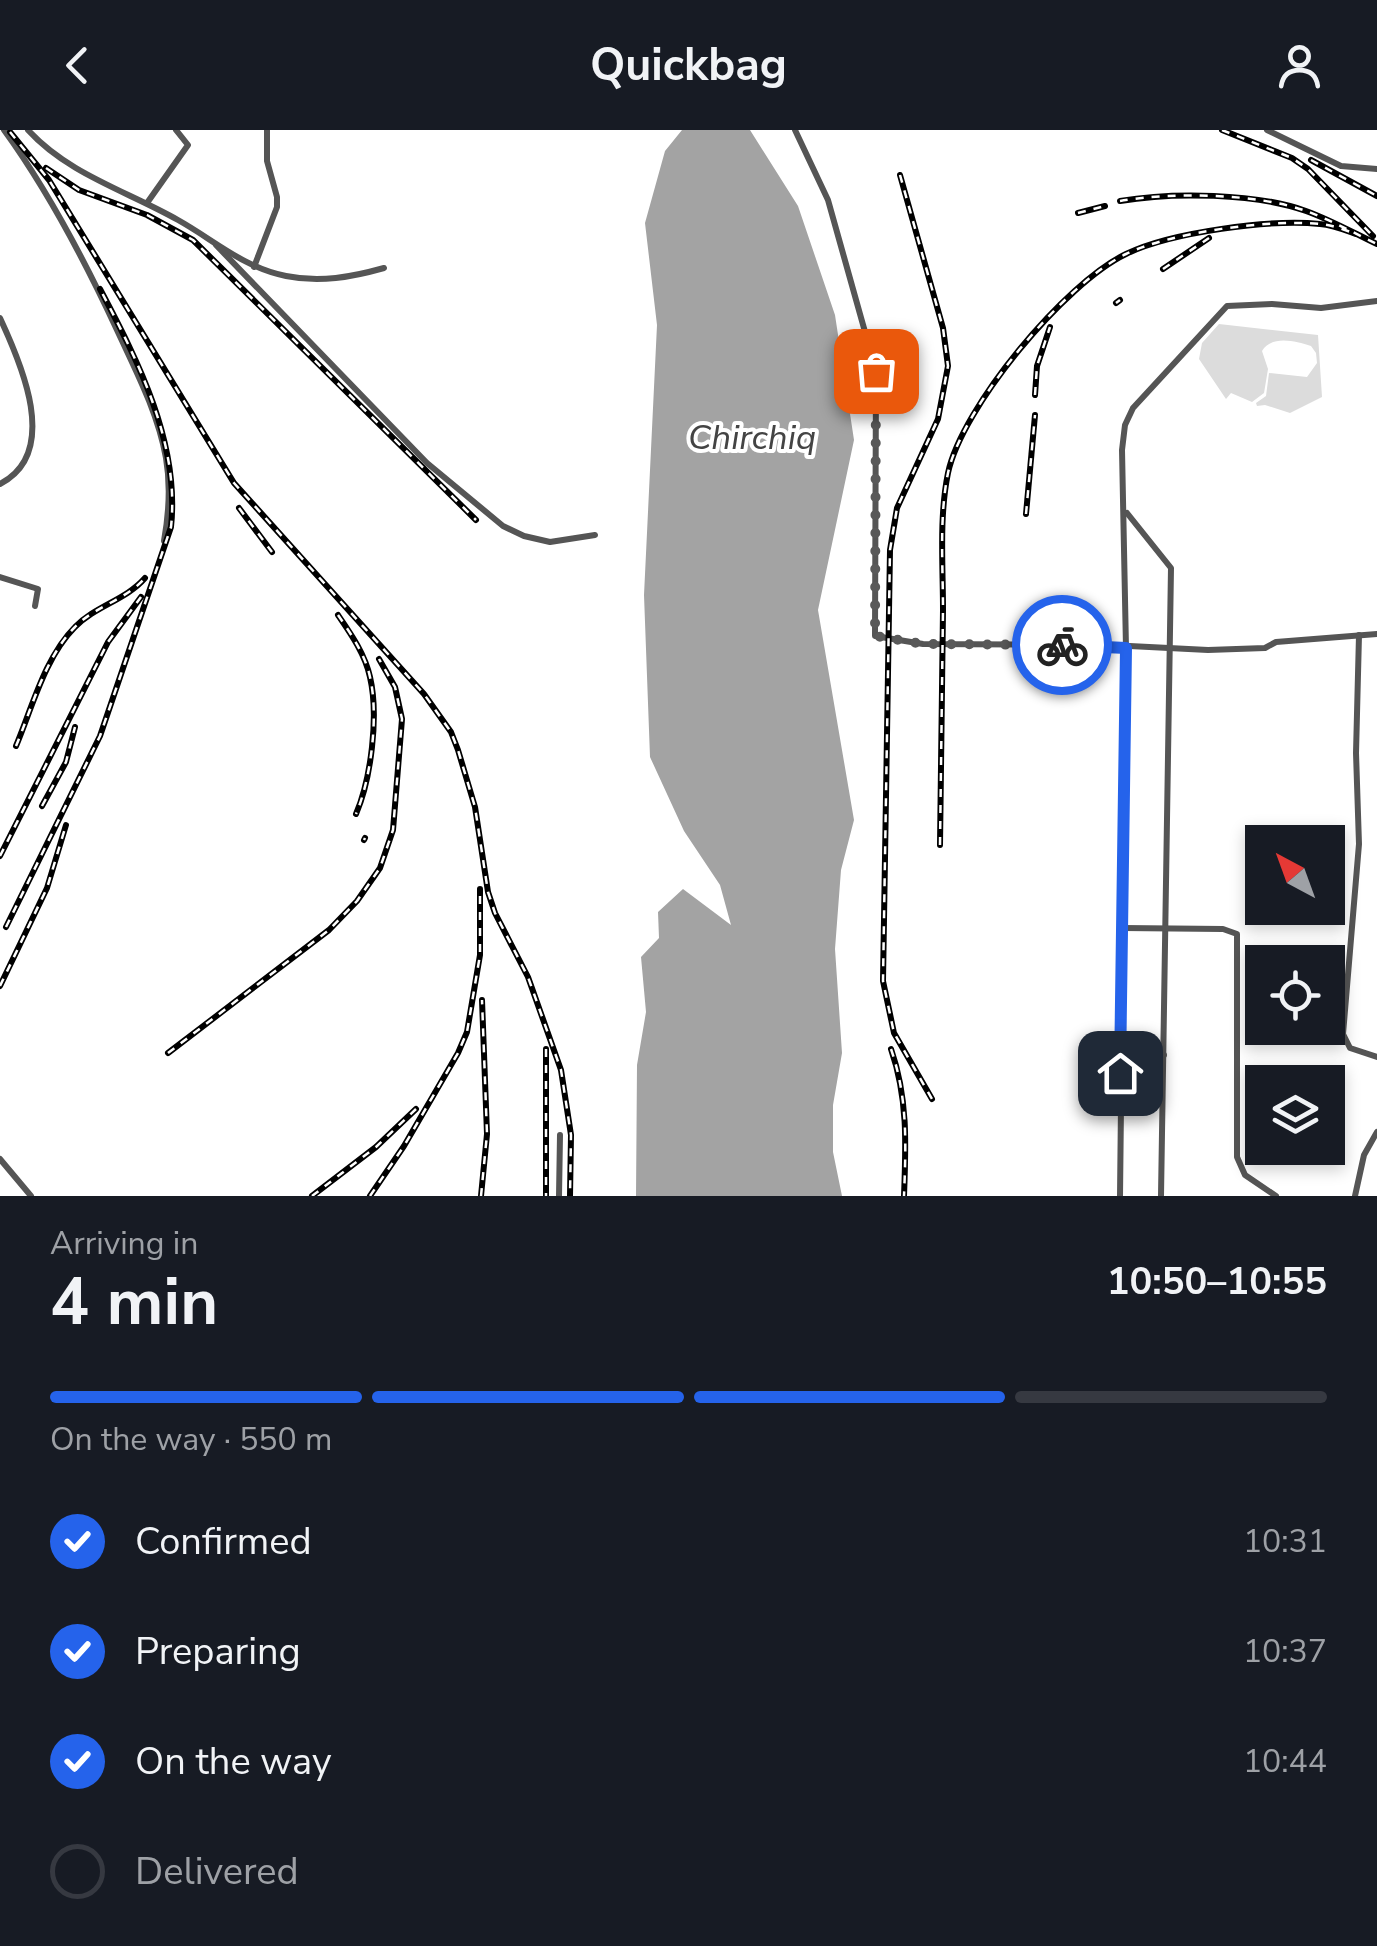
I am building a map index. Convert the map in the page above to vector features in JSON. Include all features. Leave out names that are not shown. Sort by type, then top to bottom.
[{"type":"street","points":[[4,130],[46,192],[147,393],[166,456],[170,507],[164,542]]},
{"type":"street","points":[[28,130],[66,164],[147,204],[254,267],[317,279],[384,268]]},
{"type":"street","points":[[147,204],[188,146],[176,130]]},
{"type":"street","points":[[254,267],[278,197],[267,161],[267,130]]},
{"type":"street","points":[[795,130],[828,200],[876,371],[875,636],[923,644],[1265,648],[1276,642],[1377,634]]},
{"type":"street","points":[[1267,130],[1342,166],[1377,170]]},
{"type":"street","points":[[216,246],[427,463],[503,526],[550,542],[595,536]]},
{"type":"street","points":[[1120,1196],[1126,648],[1122,450],[1128,416],[1228,306],[1321,308],[1377,300]]},
{"type":"street","points":[[0,318],[27,378],[33,426],[24,463],[0,484]]},
{"type":"street","points":[[1126,511],[1171,568],[1161,1196]]},
{"type":"street","points":[[0,576],[38,589],[34,606]]},
{"type":"street","points":[[1359,635],[1356,753],[1360,844],[1343,1034],[1350,1048],[1377,1056]]},
{"type":"street","points":[[1123,928],[1223,928],[1232,930],[1239,938],[1237,1156],[1245,1174],[1276,1196]]},
{"type":"street","points":[[1120,1056],[1164,1055]]},
{"type":"street","points":[[1355,1196],[1364,1155],[1377,1132]]},
{"type":"street","points":[[559,1196],[560,1134]]},
{"type":"street","points":[[0,1159],[31,1196]]},
{"type":"shaded area","points":[[1219,324],[1318,335],[1322,397],[1290,413],[1257,406],[1266,396],[1269,373],[1307,377],[1317,363],[1311,346],[1284,341],[1272,343],[1262,351],[1268,369],[1264,393],[1252,402],[1231,393],[1226,399],[1199,359],[1202,343]]},
{"type":"water","name":"Chirchiq","points":[[682,130],[750,130],[798,206],[835,315],[854,440],[818,610],[854,820],[841,870],[835,949],[842,1053],[833,1105],[833,1152],[842,1196],[636,1196],[637,1065],[646,1012],[641,957],[659,938],[658,912],[683,889],[731,925],[720,885],[684,831],[650,757],[644,595],[657,325],[645,223],[665,151]]},
{"type":"railway","points":[[1222,130],[1292,158],[1308,169],[1373,236]]},
{"type":"railway","points":[[10,132],[49,180],[234,483],[424,694],[451,732],[475,807],[488,892],[528,977],[561,1070],[571,1135],[570,1196]]},
{"type":"railway","points":[[1311,160],[1377,196]]},
{"type":"railway","points":[[46,168],[79,190],[147,215],[193,240],[476,520]]},
{"type":"railway","points":[[900,175],[943,328],[948,366],[938,419],[897,508],[890,550],[883,981],[894,1033],[932,1099]]},
{"type":"railway","points":[[1120,201],[1189,195],[1263,201],[1306,211],[1377,244]]},
{"type":"railway","points":[[1078,213],[1105,206]]},
{"type":"railway","points":[[940,845],[943,507],[957,446],[994,382],[1074,291],[1101,269],[1145,246],[1249,225],[1320,224],[1356,234]]},
{"type":"railway","points":[[1163,269],[1209,238]]},
{"type":"railway","points":[[6,927],[100,736],[171,527],[172,496],[163,434],[142,374],[100,289]]},
{"type":"railway","points":[[1116,303],[1120,300]]},
{"type":"railway","points":[[1035,395],[1037,366],[1050,327]]},
{"type":"railway","points":[[1026,514],[1035,415]]},
{"type":"railway","points":[[239,508],[272,552]]},
{"type":"railway","points":[[16,746],[47,668],[65,639],[83,620],[145,578]]},
{"type":"railway","points":[[0,856],[108,642],[141,597]]},
{"type":"railway","points":[[338,615],[365,660],[373,693],[372,747],[356,814]]},
{"type":"railway","points":[[168,1053],[329,930],[357,901],[380,868],[393,830],[402,719],[395,687],[379,659]]},
{"type":"railway","points":[[42,806],[66,762],[75,727]]},
{"type":"railway","points":[[0,986],[47,888],[66,825]]},
{"type":"railway","points":[[370,1196],[404,1146],[467,1032],[480,955],[480,889]]},
{"type":"railway","points":[[481,1196],[487,1134],[482,1000]]},
{"type":"railway","points":[[546,1049],[546,1196]]},
{"type":"railway","points":[[891,1049],[903,1104],[904,1196]]},
{"type":"railway","points":[[312,1196],[376,1147],[416,1109]]},
{"type":"way so far","points":[[876,371],[875,636],[923,644],[1062,645]]},
{"type":"route","points":[[1062,645],[1126,648],[1120,1073]]}]
